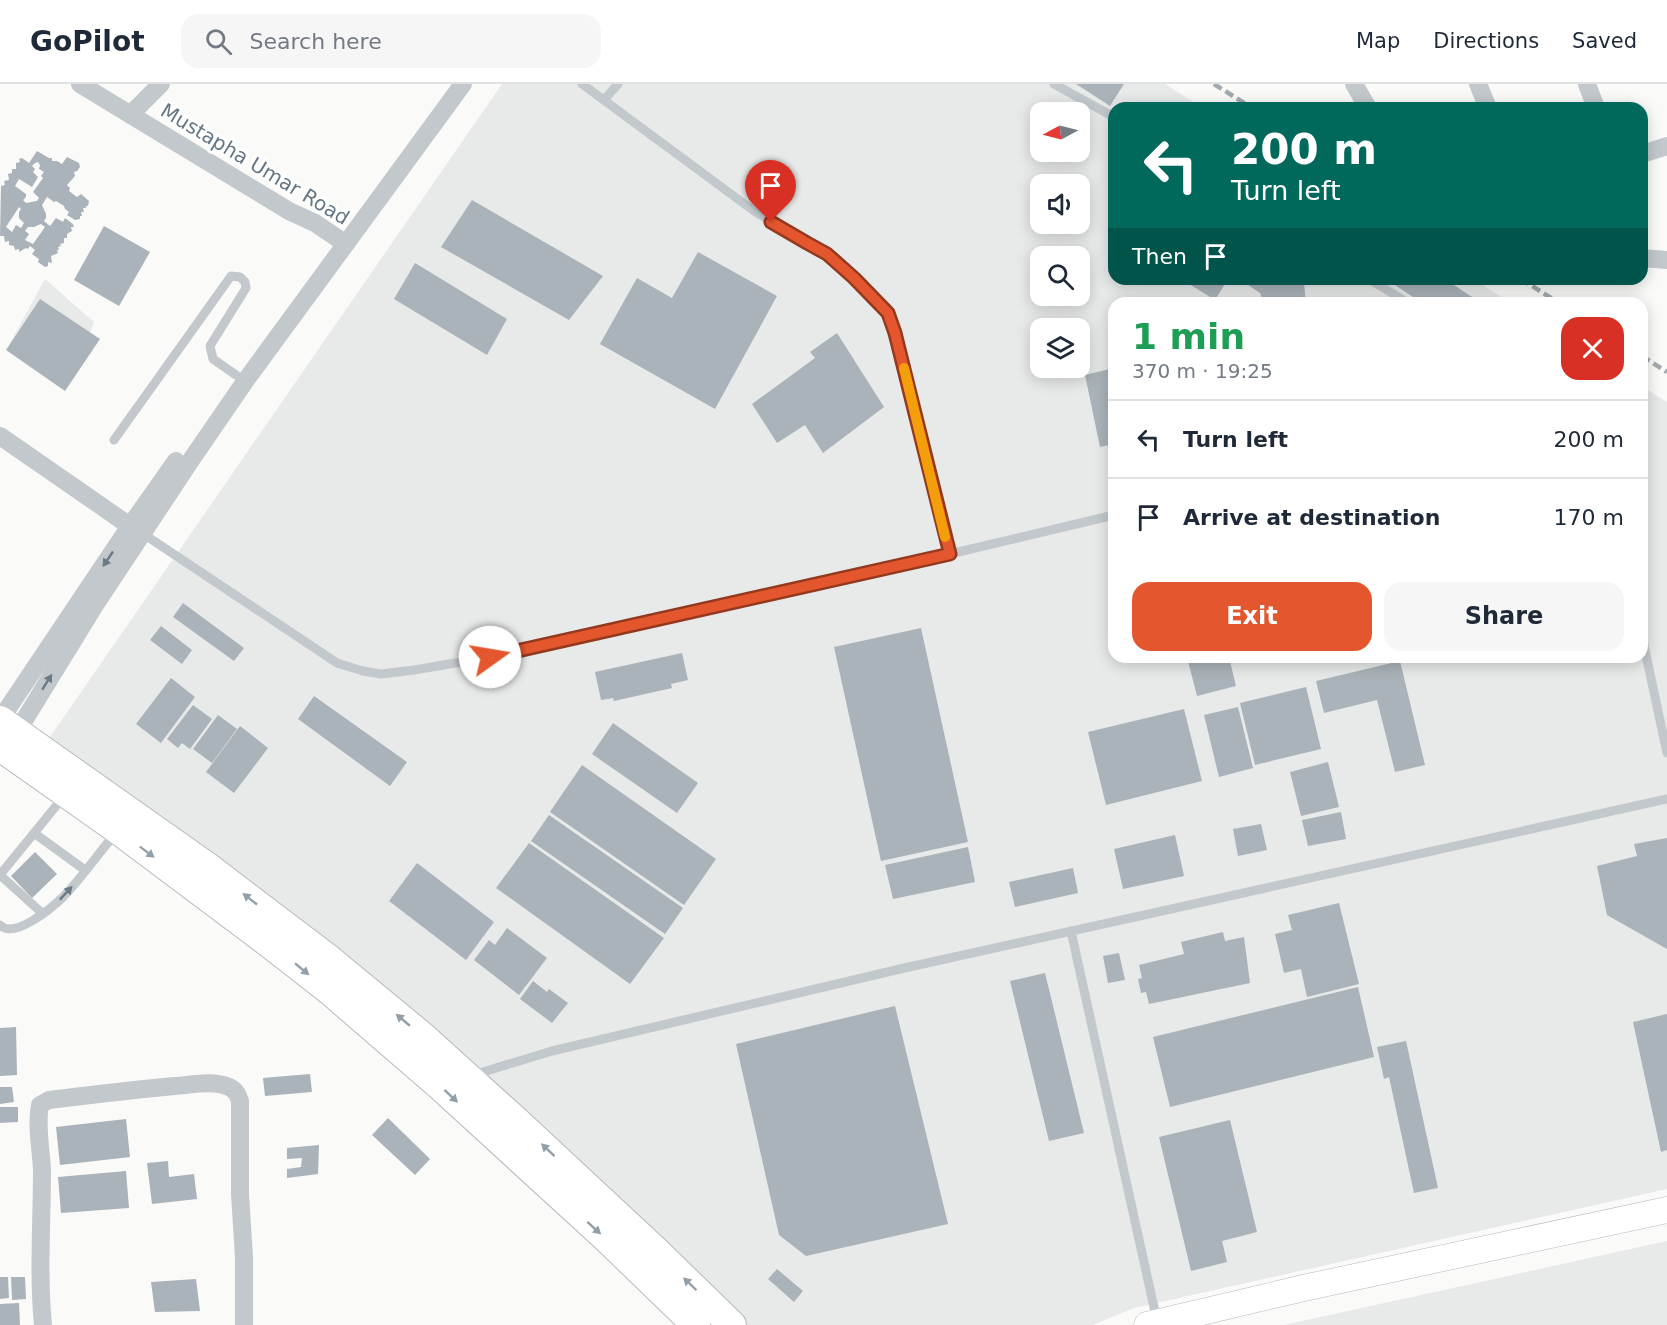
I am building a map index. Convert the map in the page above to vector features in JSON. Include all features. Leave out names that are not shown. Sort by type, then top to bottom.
[{"type":"main road","points":[[16,743],[67,793],[330,991],[441,1087],[606,1238],[696,1325]]},
{"type":"main road","points":[[16,743],[99,792],[208,867],[329,959],[468,1076],[732,1325]]},
{"type":"main road","points":[[1152,1323],[1667,1210]]},
{"type":"street","points":[[130,115],[161,84]]},
{"type":"street","points":[[136,530],[235,397],[448,84]]},
{"type":"street","points":[[16,743],[47,681],[136,530],[236,375],[463,84]]},
{"type":"street","points":[[1354,84],[1364,102]]},
{"type":"street","points":[[1478,84],[1486,102]]},
{"type":"street","points":[[1587,84],[1594,102]]},
{"type":"street","name":"Mustapha Umar Road","points":[[86,85],[130,115],[289,211],[315,223],[341,241]]},
{"type":"street","points":[[1648,152],[1667,146]]},
{"type":"street","points":[[1648,258],[1667,260]]},
{"type":"street","points":[[0,436],[136,530]]},
{"type":"street","points":[[43,1325],[40,1105],[49,1100],[209,1084],[231,1088],[240,1101],[244,1325]]},
{"type":"lane","points":[[582,84],[754,211],[827,254],[888,313],[950,554]]},
{"type":"lane","points":[[604,100],[618,84]]},
{"type":"lane","points":[[1054,84],[1108,114]]},
{"type":"lane","points":[[114,440],[231,276],[240,277],[245,282],[246,288],[210,346],[213,359],[236,375]]},
{"type":"lane","points":[[1378,285],[1398,297]]},
{"type":"lane","points":[[136,530],[337,663],[381,674],[490,657],[1108,516]]},
{"type":"lane","points":[[1648,663],[1667,753]]},
{"type":"lane","points":[[42,913],[0,875],[67,793]]},
{"type":"lane","points":[[468,1076],[552,1051],[888,972],[1667,799]]},
{"type":"lane","points":[[0,925],[3,929],[9,930],[19,928],[63,897],[118,830]]},
{"type":"lane","points":[[34,833],[85,870]]},
{"type":"lane","points":[[1071,931],[1152,1323]]},
{"type":"shaded area","points":[[502,84],[1165,84],[1194,102],[1108,102],[1108,285],[1482,285],[1502,297],[1108,297],[1108,663],[1648,663],[1648,390],[1667,402],[1667,1189],[1134,1308],[1093,1325],[719,1325],[43,747]]},
{"type":"shaded area","points":[[45,279],[94,322],[69,385],[10,343]]},
{"type":"shaded area","points":[[1667,1241],[1667,1325],[1284,1325]]},
{"type":"building","points":[[1076,84],[1124,84],[1113,102],[1108,102],[1108,105]]},
{"type":"building","points":[[37,151],[52,158],[52,161],[62,164],[67,157],[79,163],[80,167],[74,172],[75,176],[67,185],[70,188],[69,191],[77,197],[81,194],[89,201],[88,206],[83,208],[84,212],[81,212],[80,219],[75,220],[67,215],[69,212],[64,206],[47,197],[42,205],[46,214],[44,221],[50,226],[56,218],[63,222],[65,218],[74,227],[71,227],[72,231],[67,234],[67,238],[64,238],[64,243],[58,247],[58,253],[51,256],[52,263],[48,262],[48,266],[45,267],[32,254],[35,250],[30,246],[19,252],[19,249],[15,250],[14,246],[9,245],[9,241],[5,242],[4,236],[0,236],[1,186],[5,185],[4,181],[9,180],[8,174],[12,173],[12,169],[16,169],[16,163],[20,162],[19,159],[22,158],[29,163]],"holes":[[[38,162],[39,169],[44,172],[41,176],[43,178],[33,192],[39,198],[37,201],[26,203],[23,200],[26,194],[15,186],[19,179],[32,187],[38,177],[33,172],[35,169],[32,166]],[[19,207],[21,209],[19,218],[24,223],[21,228],[16,225],[12,232],[6,227]],[[41,224],[45,227],[33,244],[25,240],[29,234],[25,231],[28,227]]]},
{"type":"building","points":[[472,200],[603,276],[569,320],[441,247]]},
{"type":"building","points":[[104,226],[150,252],[119,306],[74,280]]},
{"type":"building","points":[[698,252],[777,296],[715,409],[600,344],[637,278],[672,298]]},
{"type":"building","points":[[415,263],[507,319],[487,355],[394,299]]},
{"type":"building","points":[[1191,285],[1224,285],[1217,297],[1210,297]]},
{"type":"building","points":[[1248,285],[1304,285],[1305,297],[1262,297],[1260,293]]},
{"type":"building","points":[[1395,285],[1454,285],[1472,297],[1413,297]]},
{"type":"building","points":[[40,299],[100,339],[65,391],[6,350]]},
{"type":"building","points":[[837,333],[884,407],[823,453],[805,425],[777,443],[752,404],[815,358],[810,352]]},
{"type":"building","points":[[1108,369],[1108,445],[1100,447],[1086,378],[1090,378],[1090,374]]},
{"type":"building","points":[[183,603],[244,648],[234,661],[173,617]]},
{"type":"building","points":[[161,626],[192,650],[182,664],[150,640]]},
{"type":"building","points":[[921,628],[968,842],[881,861],[834,647]]},
{"type":"building","points":[[682,653],[688,680],[671,684],[672,688],[614,701],[613,698],[601,700],[595,672]]},
{"type":"building","points":[[1189,663],[1230,663],[1236,686],[1197,696]]},
{"type":"building","points":[[1392,663],[1400,663],[1425,765],[1395,772],[1377,700],[1324,713],[1316,681]]},
{"type":"building","points":[[171,678],[195,697],[161,743],[136,724]]},
{"type":"building","points":[[1306,687],[1321,749],[1255,765],[1240,703]]},
{"type":"building","points":[[314,696],[407,762],[390,786],[298,719]]},
{"type":"building","points":[[193,705],[212,719],[190,749],[182,743],[178,748],[167,739]]},
{"type":"building","points":[[1238,707],[1253,768],[1219,777],[1204,715]]},
{"type":"building","points":[[1184,709],[1202,781],[1106,805],[1088,732]]},
{"type":"building","points":[[218,715],[237,729],[212,763],[193,749]]},
{"type":"building","points":[[613,723],[698,783],[677,813],[592,754]]},
{"type":"building","points":[[240,726],[268,748],[234,793],[206,772]]},
{"type":"building","points":[[1328,762],[1339,807],[1301,816],[1290,772]]},
{"type":"building","points":[[582,765],[716,859],[684,905],[550,812]]},
{"type":"building","points":[[1341,812],[1346,839],[1308,846],[1302,820]]},
{"type":"building","points":[[549,815],[683,908],[665,934],[531,841]]},
{"type":"building","points":[[1261,824],[1267,850],[1238,856],[1233,829]]},
{"type":"building","points":[[1175,835],[1184,876],[1123,889],[1114,849]]},
{"type":"building","points":[[1667,838],[1667,949],[1607,915],[1597,866],[1637,856],[1634,844]]},
{"type":"building","points":[[529,843],[664,938],[630,984],[496,888]]},
{"type":"building","points":[[968,847],[975,882],[893,899],[885,865]]},
{"type":"building","points":[[35,852],[57,874],[32,898],[11,876]]},
{"type":"building","points":[[417,863],[494,922],[466,960],[389,901]]},
{"type":"building","points":[[1073,868],[1078,893],[1015,907],[1009,882]]},
{"type":"building","points":[[1339,903],[1359,984],[1307,997],[1301,969],[1284,973],[1275,934],[1292,930],[1288,915]]},
{"type":"building","points":[[507,928],[547,958],[519,995],[474,960],[489,940],[495,945]]},
{"type":"building","points":[[1223,932],[1225,941],[1244,937],[1250,983],[1149,1004],[1146,992],[1141,993],[1138,979],[1142,978],[1139,965],[1184,954],[1181,942]]},
{"type":"building","points":[[1119,953],[1125,980],[1108,983],[1103,956]]},
{"type":"building","points":[[1045,973],[1084,1133],[1049,1141],[1010,981]]},
{"type":"building","points":[[533,981],[547,992],[549,989],[568,1003],[552,1023],[520,999]]},
{"type":"building","points":[[1358,987],[1374,1057],[1170,1107],[1153,1037]]},
{"type":"building","points":[[895,1006],[948,1224],[806,1256],[779,1235],[736,1044]]},
{"type":"building","points":[[1667,1014],[1667,1150],[1661,1152],[1633,1022]]},
{"type":"building","points":[[16,1027],[17,1075],[0,1076],[0,1028]]},
{"type":"building","points":[[1406,1041],[1438,1188],[1414,1193],[1389,1077],[1384,1079],[1377,1047]]},
{"type":"building","points":[[310,1074],[312,1092],[265,1096],[263,1078]]},
{"type":"building","points":[[0,1087],[12,1087],[14,1102],[0,1104]]},
{"type":"building","points":[[0,1107],[18,1107],[18,1122],[0,1123]]},
{"type":"building","points":[[388,1118],[430,1159],[415,1175],[372,1135]]},
{"type":"building","points":[[126,1119],[130,1157],[60,1165],[56,1127]]},
{"type":"building","points":[[1230,1120],[1257,1232],[1222,1241],[1227,1262],[1191,1271],[1159,1137]]},
{"type":"building","points":[[319,1145],[318,1174],[287,1178],[287,1169],[301,1167],[302,1158],[287,1159],[287,1148]]},
{"type":"building","points":[[168,1161],[169,1177],[194,1174],[197,1199],[152,1204],[147,1163]]},
{"type":"building","points":[[126,1171],[129,1208],[61,1213],[58,1177]]},
{"type":"building","points":[[777,1269],[803,1291],[794,1302],[768,1279]]},
{"type":"building","points":[[0,1277],[8,1277],[9,1298],[0,1299]]},
{"type":"building","points":[[11,1277],[25,1277],[26,1299],[12,1300]]},
{"type":"building","points":[[196,1279],[200,1311],[155,1312],[151,1282]]},
{"type":"building","points":[[19,1303],[20,1325],[0,1325],[0,1304]]},
{"type":"railway","points":[[1214,84],[1242,102]]},
{"type":"railway","points":[[1530,285],[1550,297]]},
{"type":"railway","points":[[1648,360],[1667,372]]},
{"type":"slow traffic","points":[[904,368],[945,537]]},
{"type":"route","points":[[490,657],[950,554],[888,313],[827,254],[771,222]]}]
